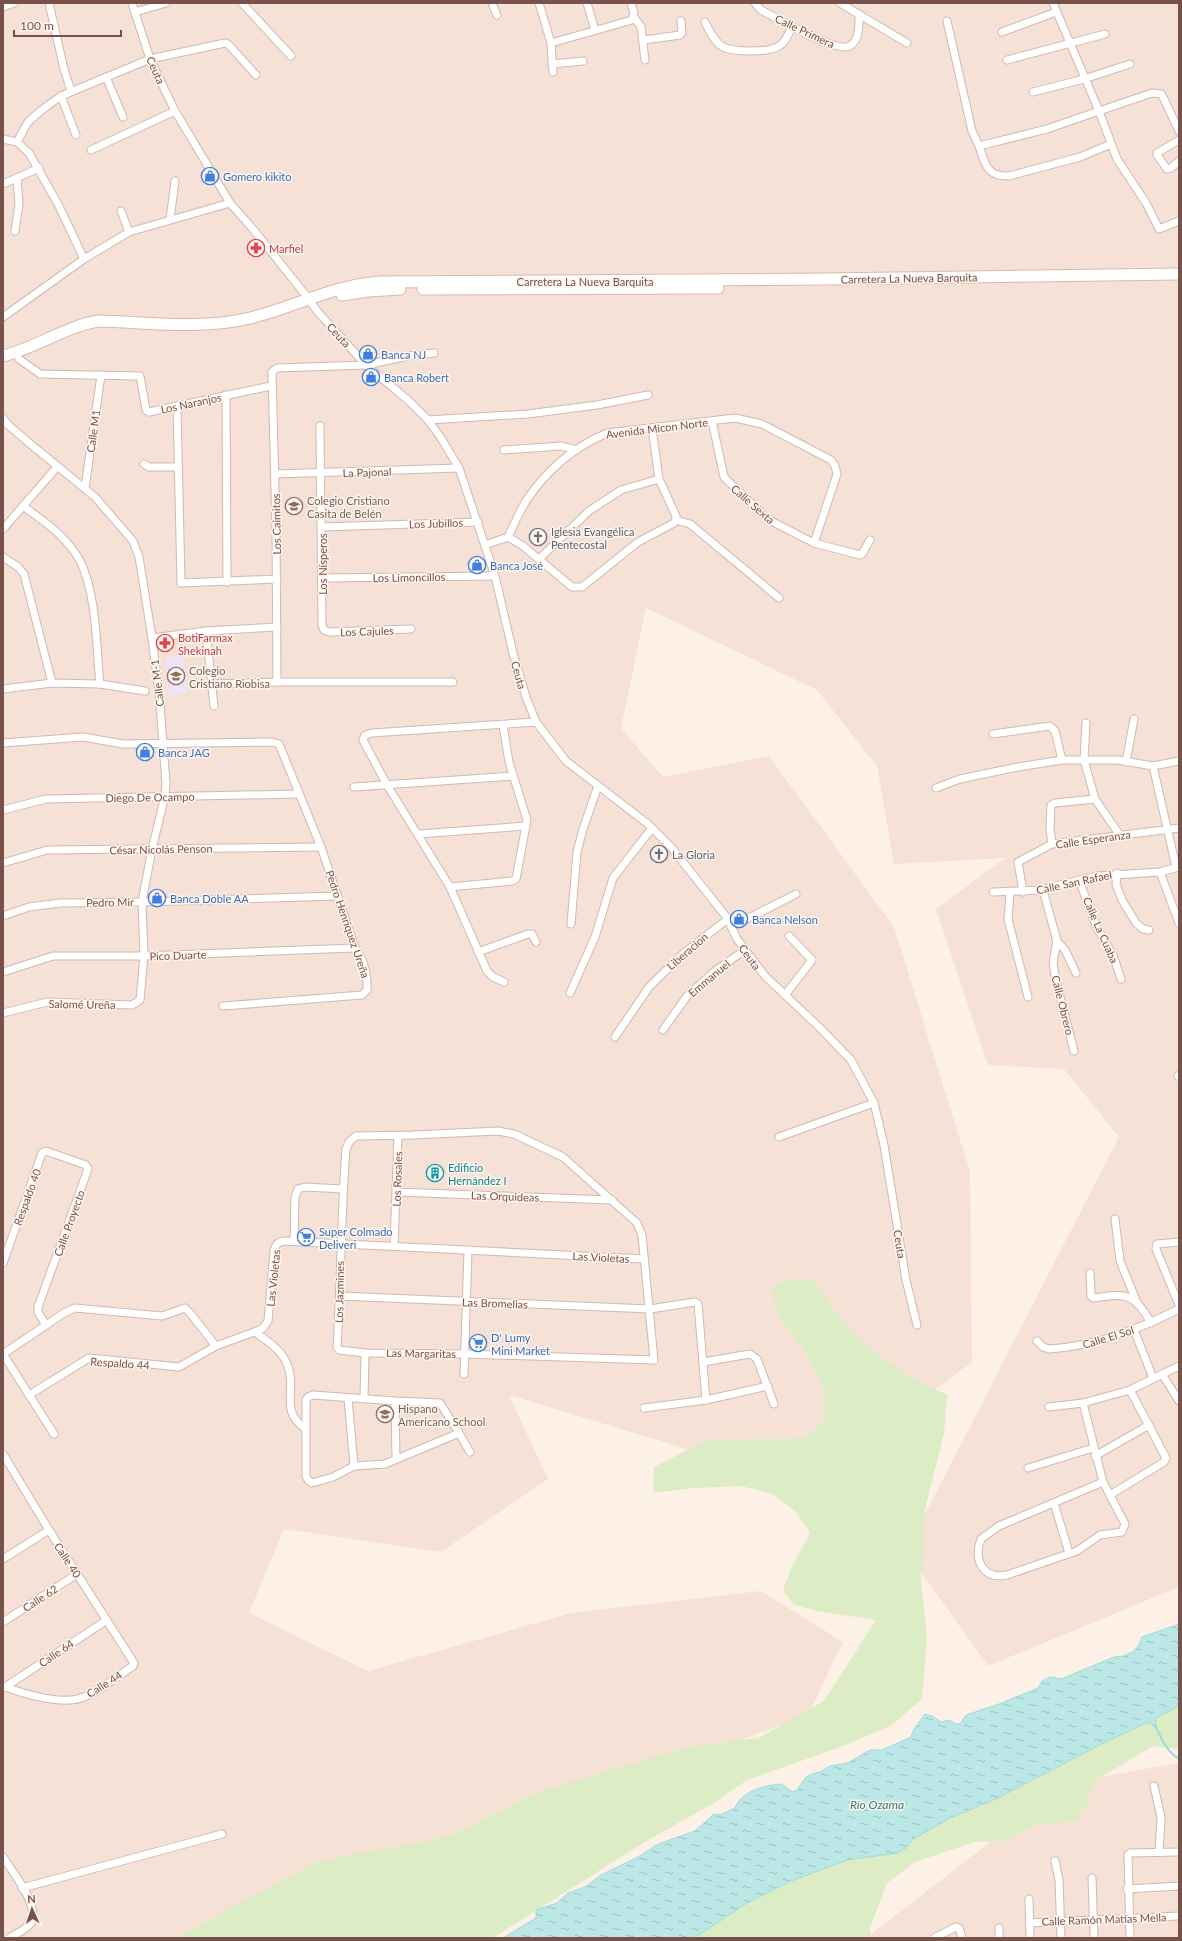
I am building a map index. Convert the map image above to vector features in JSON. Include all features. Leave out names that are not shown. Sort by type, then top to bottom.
[{"type":"street","points":[[3,7],[14,3]]},
{"type":"street","points":[[49,3],[64,69],[71,91]]},
{"type":"street","name":"Ceuta","points":[[132,3],[150,59],[175,111],[230,203],[253,229],[317,311],[366,365],[428,420],[459,468],[496,576],[513,653],[526,697],[536,722],[566,761],[652,828],[671,847],[728,919],[731,927],[745,950],[764,976],[820,1028],[851,1060],[874,1103],[884,1144],[906,1280],[917,1325]]},
{"type":"street","points":[[135,12],[166,3]]},
{"type":"street","points":[[242,3],[291,56]]},
{"type":"street","points":[[492,3],[497,16]]},
{"type":"street","points":[[539,3],[551,43],[553,72]]},
{"type":"street","points":[[587,3],[595,30]]},
{"type":"street","points":[[631,3],[634,17],[640,25],[644,40],[645,60]]},
{"type":"street","name":"Calle Primera","points":[[755,3],[761,10],[822,42],[845,48],[851,45],[856,39],[859,14]]},
{"type":"street","points":[[840,3],[907,43]]},
{"type":"street","points":[[1053,3],[1117,159],[1146,204],[1159,229],[1179,221]]},
{"type":"street","points":[[1002,32],[1056,12]]},
{"type":"street","points":[[551,43],[632,20],[634,17]]},
{"type":"street","points":[[947,21],[972,131],[989,170],[998,177],[1009,176],[1080,156],[1111,144]]},
{"type":"street","points":[[644,40],[680,35],[682,32],[681,22]]},
{"type":"street","points":[[705,22],[713,36],[722,46],[732,50],[761,50],[778,47],[784,41],[792,26]]},
{"type":"street","points":[[1007,60],[1068,42],[1104,34]]},
{"type":"street","points":[[17,142],[28,122],[61,96],[150,59],[225,43],[228,44],[256,75]]},
{"type":"street","points":[[552,64],[583,61]]},
{"type":"street","points":[[1033,92],[1084,79],[1130,64]]},
{"type":"street","points":[[106,77],[123,117]]},
{"type":"street","points":[[979,146],[1047,129],[1152,93],[1158,93],[1163,97],[1179,131]]},
{"type":"street","points":[[61,96],[76,135]]},
{"type":"street","points":[[91,150],[175,111]]},
{"type":"street","points":[[3,139],[17,142],[30,153],[39,168],[84,259]]},
{"type":"street","points":[[1179,140],[1157,153],[1167,168],[1171,168],[1179,161]]},
{"type":"street","points":[[3,184],[39,168]]},
{"type":"street","points":[[15,231],[19,204],[17,179]]},
{"type":"street","points":[[170,219],[175,181]]},
{"type":"street","points":[[3,317],[84,259],[129,232],[230,203]]},
{"type":"street","points":[[121,211],[129,232]]},
{"type":"street","name":"Carretera La Nueva Barquita","points":[[3,356],[15,353],[70,328],[91,322],[201,324],[226,322],[249,318],[310,301],[348,294],[387,290],[632,289],[1179,274]]},
{"type":"street","name":"Carretera La Nueva Barquita","points":[[1130,276],[1179,280]]},
{"type":"street","name":"Carretera La Nueva Barquita","points":[[3,363],[19,359],[59,340],[96,328],[201,330],[230,328],[259,322],[310,301]]},
{"type":"street","points":[[366,365],[408,356],[434,353]]},
{"type":"street","points":[[19,359],[40,374],[101,374]]},
{"type":"street","name":"Los Caimitos","points":[[277,682],[277,579],[271,386],[272,372],[277,368],[366,365]]},
{"type":"street","name":"Los Naranjos","points":[[101,374],[140,376],[147,411],[271,386]]},
{"type":"street","name":"Calle M1","points":[[85,488],[101,374]]},
{"type":"street","points":[[226,395],[227,582]]},
{"type":"street","points":[[428,420],[528,414],[648,396]]},
{"type":"street","points":[[177,406],[180,581],[184,584],[277,579]]},
{"type":"street","name":"Avenida Micon Norte","points":[[508,537],[526,502],[547,474],[590,440],[607,433],[736,418],[762,424],[831,460],[837,474],[814,543]]},
{"type":"street","name":"Calle Sexta","points":[[712,421],[724,477],[769,520],[803,539],[860,555],[870,540]]},
{"type":"street","name":"Calle M-1","points":[[4,423],[85,488],[120,524],[133,541],[139,557],[152,638],[166,783],[165,796],[152,849],[142,902],[144,956],[140,1000],[137,1003]]},
{"type":"street","name":"Los Nísperos","points":[[320,426],[324,630]]},
{"type":"street","points":[[652,428],[659,479],[676,516],[676,520]]},
{"type":"street","points":[[504,450],[561,446],[577,450]]},
{"type":"street","points":[[144,464],[149,467],[178,467]]},
{"type":"street","points":[[3,529],[57,467]]},
{"type":"street","name":"La Pajonal","points":[[274,474],[459,468]]},
{"type":"street","points":[[539,559],[589,511],[621,490],[659,479]]},
{"type":"street","points":[[23,506],[50,525],[66,542],[81,563],[88,584],[93,608],[100,684]]},
{"type":"street","points":[[485,545],[508,537],[539,559],[572,587],[582,587],[638,542],[674,523],[676,520]]},
{"type":"street","points":[[676,520],[690,524],[779,598]]},
{"type":"street","name":"Los Jubillos","points":[[322,527],[478,522]]},
{"type":"street","points":[[3,557],[24,574],[52,683]]},
{"type":"street","name":"Los Limoncillos","points":[[322,578],[496,576]]},
{"type":"street","points":[[152,638],[206,631],[277,627]]},
{"type":"street","name":"Los Cajules","points":[[324,630],[328,632],[411,629]]},
{"type":"street","points":[[206,631],[214,706]]},
{"type":"street","points":[[211,684],[277,682],[454,682]]},
{"type":"street","points":[[3,689],[52,683],[100,684],[145,691]]},
{"type":"street","points":[[1126,762],[1134,719]]},
{"type":"street","points":[[504,982],[490,974],[478,952],[450,887],[419,834],[387,785],[363,740],[365,734],[536,722]]},
{"type":"street","points":[[1086,723],[1084,760],[1095,799],[1119,834]]},
{"type":"street","points":[[450,887],[512,881],[516,879],[527,820],[513,776],[503,725]]},
{"type":"street","points":[[993,734],[1050,726],[1055,731],[1062,760]]},
{"type":"street","points":[[3,743],[83,737],[123,744],[163,743]]},
{"type":"street","name":"Pedro Henriquez Ureña","points":[[163,743],[272,742],[279,744],[321,847],[355,948],[359,954],[368,980],[368,990],[362,995],[223,1006]]},
{"type":"street","points":[[936,788],[960,780],[1018,767],[1062,760],[1126,762],[1153,766],[1179,761]]},
{"type":"street","points":[[1153,766],[1166,830],[1177,867]]},
{"type":"street","points":[[354,787],[513,776]]},
{"type":"street","points":[[571,924],[577,852],[583,829],[598,786]]},
{"type":"street","name":"Diego De Ocampo","points":[[3,810],[46,799],[299,794]]},
{"type":"street","points":[[1052,844],[1050,828],[1051,805],[1055,803],[1095,799]]},
{"type":"street","points":[[419,834],[526,826]]},
{"type":"street","points":[[570,993],[595,937],[613,878],[652,828]]},
{"type":"street","name":"Calle Esperanza","points":[[1023,892],[1018,862],[1052,844],[1119,834],[1179,828]]},
{"type":"street","name":"César Nicolás Penson","points":[[3,863],[47,850],[321,847]]},
{"type":"street","name":"Calle San Rafael","points":[[993,892],[1043,890],[1079,880],[1117,873],[1160,872],[1177,867]]},
{"type":"street","points":[[1160,872],[1179,923]]},
{"type":"street","points":[[1117,873],[1116,884],[1122,900],[1136,923],[1142,929],[1149,930]]},
{"type":"street","name":"Calle La Cuaba","points":[[1079,880],[1097,928],[1113,955],[1121,979]]},
{"type":"street","name":"Calle Obrero","points":[[1043,890],[1057,941],[1053,963],[1054,969],[1074,1050]]},
{"type":"street","points":[[1010,892],[1008,919],[1028,997]]},
{"type":"street","points":[[731,927],[796,894]]},
{"type":"street","name":"Pedro Mir","points":[[3,916],[29,907],[60,903],[338,896]]},
{"type":"street","name":"Liberacion","points":[[615,1037],[649,987],[685,952],[728,919]]},
{"type":"street","points":[[478,952],[528,934],[532,934],[536,942]]},
{"type":"street","points":[[785,995],[812,960],[789,936]]},
{"type":"street","points":[[1057,941],[1065,950],[1076,973]]},
{"type":"street","name":"Pico Duarte","points":[[3,972],[53,956],[144,956],[355,948]]},
{"type":"street","name":"Emmanuel","points":[[663,1030],[687,996],[715,971],[745,950]]},
{"type":"street","name":"Salomé Ureña","points":[[3,1013],[47,1002],[132,1005],[137,1003]]},
{"type":"street","points":[[779,1136],[874,1103]]},
{"type":"street","points":[[398,1136],[507,1132],[563,1157],[637,1223],[642,1235],[650,1309]]},
{"type":"street","name":"Los Jazmines","points":[[337,1347],[340,1296],[340,1244],[346,1149],[349,1142],[356,1136],[398,1136]]},
{"type":"street","name":"Los Rosales","points":[[394,1246],[398,1192],[398,1136]]},
{"type":"street","name":"Calle Proyecto","points":[[42,1153],[46,1151],[86,1164],[88,1169],[38,1307],[38,1312],[46,1325]]},
{"type":"street","name":"Respaldo 40","points":[[3,1263],[42,1153]]},
{"type":"street","points":[[294,1241],[295,1197],[298,1189],[305,1187],[343,1189]]},
{"type":"street","name":"Las Orquideas","points":[[398,1192],[612,1200]]},
{"type":"street","points":[[1115,1219],[1120,1262],[1136,1300],[1150,1323]]},
{"type":"street","name":"Las Violetas","points":[[216,1346],[263,1328],[268,1320],[275,1245],[279,1242],[294,1241],[644,1259]]},
{"type":"street","points":[[1179,1242],[1158,1244],[1156,1249],[1179,1304]]},
{"type":"street","points":[[464,1374],[468,1250]]},
{"type":"street","points":[[1090,1273],[1091,1296],[1094,1298],[1116,1295],[1125,1296],[1136,1300]]},
{"type":"street","name":"Las Bromelias","points":[[340,1296],[650,1309],[697,1302],[703,1362]]},
{"type":"street","points":[[54,1434],[3,1354],[70,1310],[79,1308],[162,1316],[185,1308],[190,1312],[216,1346]]},
{"type":"street","name":"Las Margaritas","points":[[337,1347],[342,1352],[464,1354],[651,1362],[654,1360],[655,1356],[650,1309]]},
{"type":"street","name":"Calle El Sol","points":[[1037,1341],[1043,1347],[1049,1349],[1102,1342],[1134,1330],[1179,1309]]},
{"type":"street","points":[[1134,1330],[1153,1378]]},
{"type":"street","points":[[255,1332],[276,1347],[287,1365],[290,1373],[289,1403],[294,1420],[306,1429]]},
{"type":"street","name":"Respaldo 44","points":[[29,1395],[89,1358],[179,1366],[216,1346]]},
{"type":"street","points":[[364,1399],[365,1353]]},
{"type":"street","points":[[706,1400],[703,1362],[750,1354],[758,1359],[774,1404]]},
{"type":"street","points":[[1049,1407],[1082,1403],[1130,1390],[1179,1366]]},
{"type":"street","points":[[1162,1374],[1179,1401]]},
{"type":"street","points":[[644,1408],[706,1400],[768,1386]]},
{"type":"street","points":[[1110,1495],[1164,1462],[1165,1455],[1130,1390]]},
{"type":"street","points":[[459,1433],[385,1464],[354,1466],[333,1477],[312,1483],[308,1480],[306,1400],[308,1397],[313,1395],[395,1401],[440,1402],[459,1433],[470,1452]]},
{"type":"street","points":[[348,1398],[354,1466]]},
{"type":"street","points":[[395,1401],[396,1459]]},
{"type":"street","points":[[1082,1403],[1103,1482],[1124,1524],[1124,1529],[1122,1532],[1100,1535],[1077,1551],[1007,1575],[998,1577],[983,1570],[980,1561],[979,1544],[981,1538],[999,1526],[1103,1482]]},
{"type":"street","points":[[1095,1456],[1149,1425]]},
{"type":"street","points":[[1028,1468],[1093,1448]]},
{"type":"street","name":"Calle 40","points":[[3,1454],[49,1530],[133,1660],[133,1666]]},
{"type":"street","points":[[1054,1503],[1070,1553]]},
{"type":"street","points":[[4,1557],[49,1530]]},
{"type":"street","name":"Calle 62","points":[[3,1622],[77,1574]]},
{"type":"street","name":"Calle 64","points":[[4,1687],[107,1620]]},
{"type":"street","name":"Calle 44","points":[[4,1687],[47,1698],[70,1701],[84,1697],[133,1666]]},
{"type":"street","points":[[1154,1786],[1160,1817],[1159,1852]]},
{"type":"street","points":[[22,1888],[222,1834]]},
{"type":"street","points":[[1130,1938],[1127,1889],[1128,1855],[1130,1853],[1179,1852]]},
{"type":"street","points":[[3,1857],[31,1903],[33,1915],[30,1924],[9,1938]]},
{"type":"street","points":[[1055,1861],[1059,1880],[1061,1938]]},
{"type":"street","points":[[1092,1878],[1094,1938]]},
{"type":"street","points":[[1127,1889],[1179,1886]]},
{"type":"street","points":[[1029,1899],[1030,1938]]},
{"type":"street","name":"Calle Ramón Matías Mella","points":[[1030,1923],[1061,1920],[1179,1916]]},
{"type":"street","points":[[934,1938],[956,1927],[959,1928],[962,1938]]},
{"type":"street","points":[[999,1928],[999,1938]]},
{"type":"shaded area","points":[[3,3],[1179,3],[1179,1587],[988,1666],[906,1551],[1119,1137],[1064,1069],[988,1065],[936,909],[1005,858],[894,864],[877,766],[817,690],[646,608],[621,728],[663,777],[769,756],[894,927],[970,1172],[972,1362],[892,1422],[763,1472],[509,1395],[548,1479],[441,1552],[284,1529],[249,1613],[368,1671],[571,1613],[761,1591],[843,1642],[808,1715],[209,1938],[3,1938]]},
{"type":"shaded area","name":"Colegio Cristiano Riobisa","points":[[183,656],[187,693],[169,695],[165,658]]},
{"type":"shaded area","points":[[1179,1763],[1179,1938],[866,1938],[1067,1783]]},
{"type":"green space","points":[[790,1279],[814,1280],[829,1302],[853,1332],[872,1350],[906,1373],[947,1395],[944,1433],[925,1509],[921,1580],[927,1637],[922,1699],[892,1725],[846,1745],[747,1780],[716,1802],[648,1840],[493,1938],[173,1938],[180,1936],[314,1863],[374,1850],[420,1843],[454,1834],[535,1793],[688,1747],[758,1738],[824,1701],[876,1620],[817,1611],[794,1605],[783,1590],[791,1569],[810,1533],[796,1512],[773,1494],[741,1486],[694,1488],[653,1493],[654,1467],[707,1440],[807,1438],[823,1422],[824,1388],[802,1347],[779,1318],[771,1288]]},
{"type":"green space","points":[[1179,1706],[1179,1749],[1153,1746],[1093,1782],[1087,1803],[1076,1821],[1035,1825],[1006,1841],[975,1842],[915,1862],[887,1883],[870,1928],[870,1938],[694,1938],[747,1903],[791,1881],[847,1860],[897,1853],[906,1848],[913,1839],[950,1818],[998,1798],[1103,1743],[1146,1723],[1155,1721],[1156,1718]]},
{"type":"water","name":"Río Ozama","points":[[1179,1624],[1179,1706],[1156,1718],[1155,1727],[1150,1723],[1146,1723],[1103,1743],[998,1798],[950,1818],[913,1839],[906,1848],[897,1853],[847,1860],[791,1881],[747,1903],[694,1938],[503,1938],[536,1918],[536,1910],[557,1903],[568,1893],[585,1887],[601,1875],[640,1856],[658,1844],[695,1831],[714,1814],[720,1815],[735,1808],[742,1798],[754,1790],[781,1784],[793,1792],[797,1790],[806,1777],[812,1774],[820,1772],[830,1766],[848,1763],[870,1750],[882,1750],[911,1737],[914,1729],[925,1714],[932,1716],[941,1722],[949,1720],[956,1724],[960,1724],[966,1715],[999,1704],[1038,1688],[1042,1681],[1050,1677],[1061,1679],[1114,1657],[1124,1656],[1133,1652],[1139,1645],[1142,1637]]},
{"type":"waterway","points":[[1155,1725],[1167,1748],[1179,1759]]},
{"type":"place","name":"Gomero kikito","points":[[210,176]]},
{"type":"place","name":"Marfiel","points":[[256,248]]},
{"type":"place","name":"Banca NJ","points":[[368,354]]},
{"type":"place","name":"Banca Robert","points":[[371,377]]},
{"type":"place","name":"Colegio Cristiano Casita de Belén","points":[[294,506]]},
{"type":"place","name":"Iglesia Evangélica Pentecostal","points":[[538,537]]},
{"type":"place","name":"Banca José","points":[[477,565]]},
{"type":"place","name":"BotiFarmax Shekinah","points":[[165,643]]},
{"type":"place","name":"Colegio Cristiano Riobisa","points":[[176,676]]},
{"type":"place","name":"Banca JAG","points":[[145,752]]},
{"type":"place","name":"La Gloria","points":[[659,854]]},
{"type":"place","name":"Banca Doble AA","points":[[157,898]]},
{"type":"place","name":"Banca Nelson","points":[[739,919]]},
{"type":"place","name":"Edificio Hernández I","points":[[435,1173]]},
{"type":"place","name":"Super Colmado Deliveri","points":[[306,1237]]},
{"type":"place","name":"D' Lumy Mini Market","points":[[478,1343]]},
{"type":"place","name":"Hispano Americano School","points":[[385,1414]]}]
